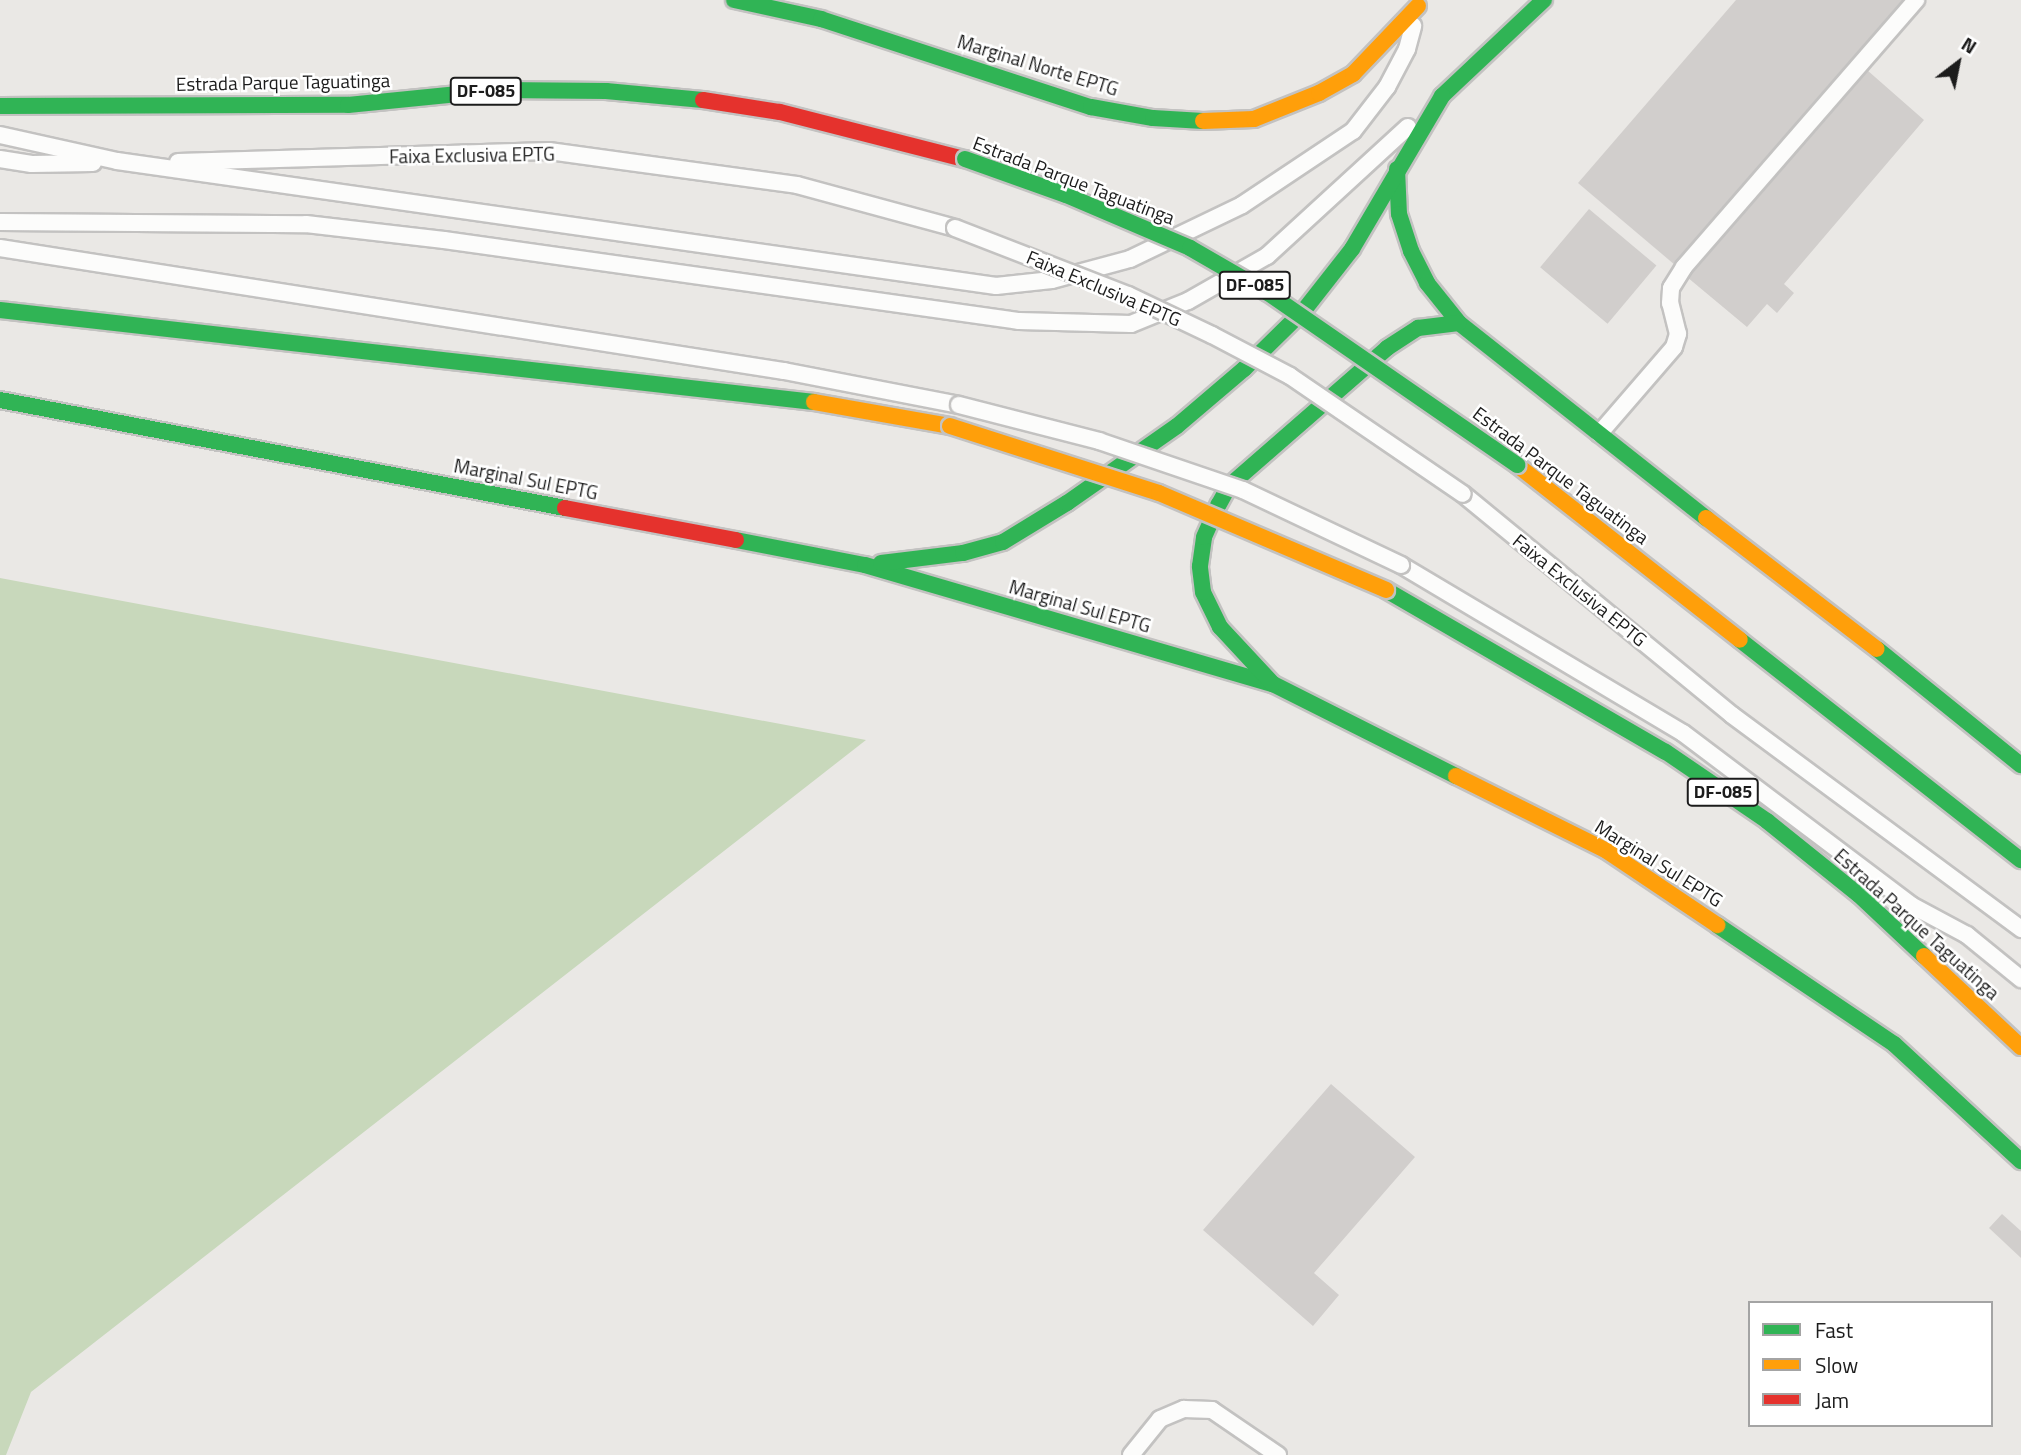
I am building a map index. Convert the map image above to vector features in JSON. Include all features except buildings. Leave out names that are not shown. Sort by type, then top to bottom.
[{"type":"main road","name":"Marginal Norte EPTG","points":[[734,0],[821,19],[1091,107],[1153,118],[1209,121],[1254,119],[1319,93],[1353,74],[1418,3]]},
{"type":"main road","points":[[1517,0],[1541,2]]},
{"type":"main road","points":[[865,565],[963,553],[1003,542],[1067,503],[1177,426],[1244,369],[1305,309],[1352,249],[1442,96],[1541,2]]},
{"type":"main road","name":"Estrada Parque Taguatinga","points":[[0,106],[348,105],[498,90],[606,91],[697,99],[780,112],[965,159],[1077,199],[1190,248],[1268,293],[1517,465],[2021,860]]},
{"type":"main road","points":[[1397,169],[1399,214],[1411,251],[1427,283],[1460,323],[1599,434],[1850,626],[2021,765]]},
{"type":"main road","name":"Estrada Parque Taguatinga","points":[[0,310],[794,398],[950,426],[1159,493],[1387,590],[1666,752],[1766,821],[1859,895],[2021,1047]]},
{"type":"main road","points":[[1273,684],[1220,627],[1203,592],[1200,566],[1204,537],[1219,504],[1229,486],[1387,348],[1418,328],[1460,323]]},
{"type":"main road","name":"Marginal Sul EPTG","points":[[0,400],[865,565],[1273,684],[1607,851],[1894,1044],[2021,1161]]},
{"type":"lane","points":[[1599,434],[1674,347],[1678,334],[1670,303],[1671,288],[1684,267],[1916,0]]},
{"type":"lane","points":[[0,135],[124,162],[996,286],[1052,280],[1130,259],[1242,205],[1353,131],[1387,87],[1407,49],[1418,3]]},
{"type":"lane","points":[[0,222],[306,224],[444,240],[1019,321],[1131,324],[1188,301],[1267,256],[1442,96]]},
{"type":"lane","name":"Faixa Exclusiva EPTG","points":[[0,159],[32,164],[549,151],[797,185],[955,228],[1128,295],[1224,340],[1290,376],[1463,494],[1732,715],[2021,929]]},
{"type":"lane","points":[[0,248],[770,368],[959,404],[1099,441],[1243,490],[1401,565],[1683,733],[1911,905],[1967,935],[2021,979]]},
{"type":"lane","points":[[1131,1455],[1160,1419],[1184,1409],[1212,1410],[1278,1455]]},
{"type":"green space","points":[[0,578],[866,740],[31,1392],[6,1455],[0,1455]]},
{"type":"traffic: fast","points":[[734,0],[821,19],[1091,107],[1153,118],[1203,121]]},
{"type":"traffic: fast","points":[[1442,96],[1544,0]]},
{"type":"traffic: fast","points":[[0,106],[348,105],[498,90],[606,91],[703,100]]},
{"type":"traffic: fast","points":[[881,563],[963,553],[1003,542],[1067,503],[1177,426],[1244,369],[1305,309],[1352,249],[1442,96]]},
{"type":"traffic: fast","points":[[965,159],[1066,195],[1190,248],[1268,293],[1517,465]]},
{"type":"traffic: fast","points":[[1397,169],[1399,214],[1411,251],[1427,283],[1459,323],[1706,518]]},
{"type":"traffic: fast","points":[[0,310],[814,402]]},
{"type":"traffic: fast","points":[[1273,684],[1220,627],[1203,592],[1200,566],[1204,537],[1219,504],[1229,486],[1387,348],[1418,328],[1459,323]]},
{"type":"traffic: fast","points":[[0,400],[565,508]]},
{"type":"traffic: fast","points":[[736,540],[865,565],[1273,684],[1456,776]]},
{"type":"traffic: fast","points":[[1386,590],[1666,752],[1767,821],[1859,895],[1924,956]]},
{"type":"traffic: fast","points":[[1740,640],[2021,860]]},
{"type":"traffic: fast","points":[[1877,649],[2021,765]]},
{"type":"traffic: fast","points":[[1717,925],[1894,1044],[2021,1161]]},
{"type":"traffic: slow","points":[[1203,121],[1254,119],[1319,93],[1353,74],[1418,6]]},
{"type":"traffic: slow","points":[[814,402],[950,426]]},
{"type":"traffic: slow","points":[[950,426],[1159,493],[1386,590]]},
{"type":"traffic: slow","points":[[1517,465],[1740,640]]},
{"type":"traffic: slow","points":[[1706,518],[1877,649]]},
{"type":"traffic: slow","points":[[1456,776],[1607,851],[1717,925]]},
{"type":"traffic: slow","points":[[1924,956],[2021,1047]]},
{"type":"traffic: jam","points":[[703,100],[780,112],[965,159]]},
{"type":"traffic: jam","points":[[565,508],[736,540]]}]
